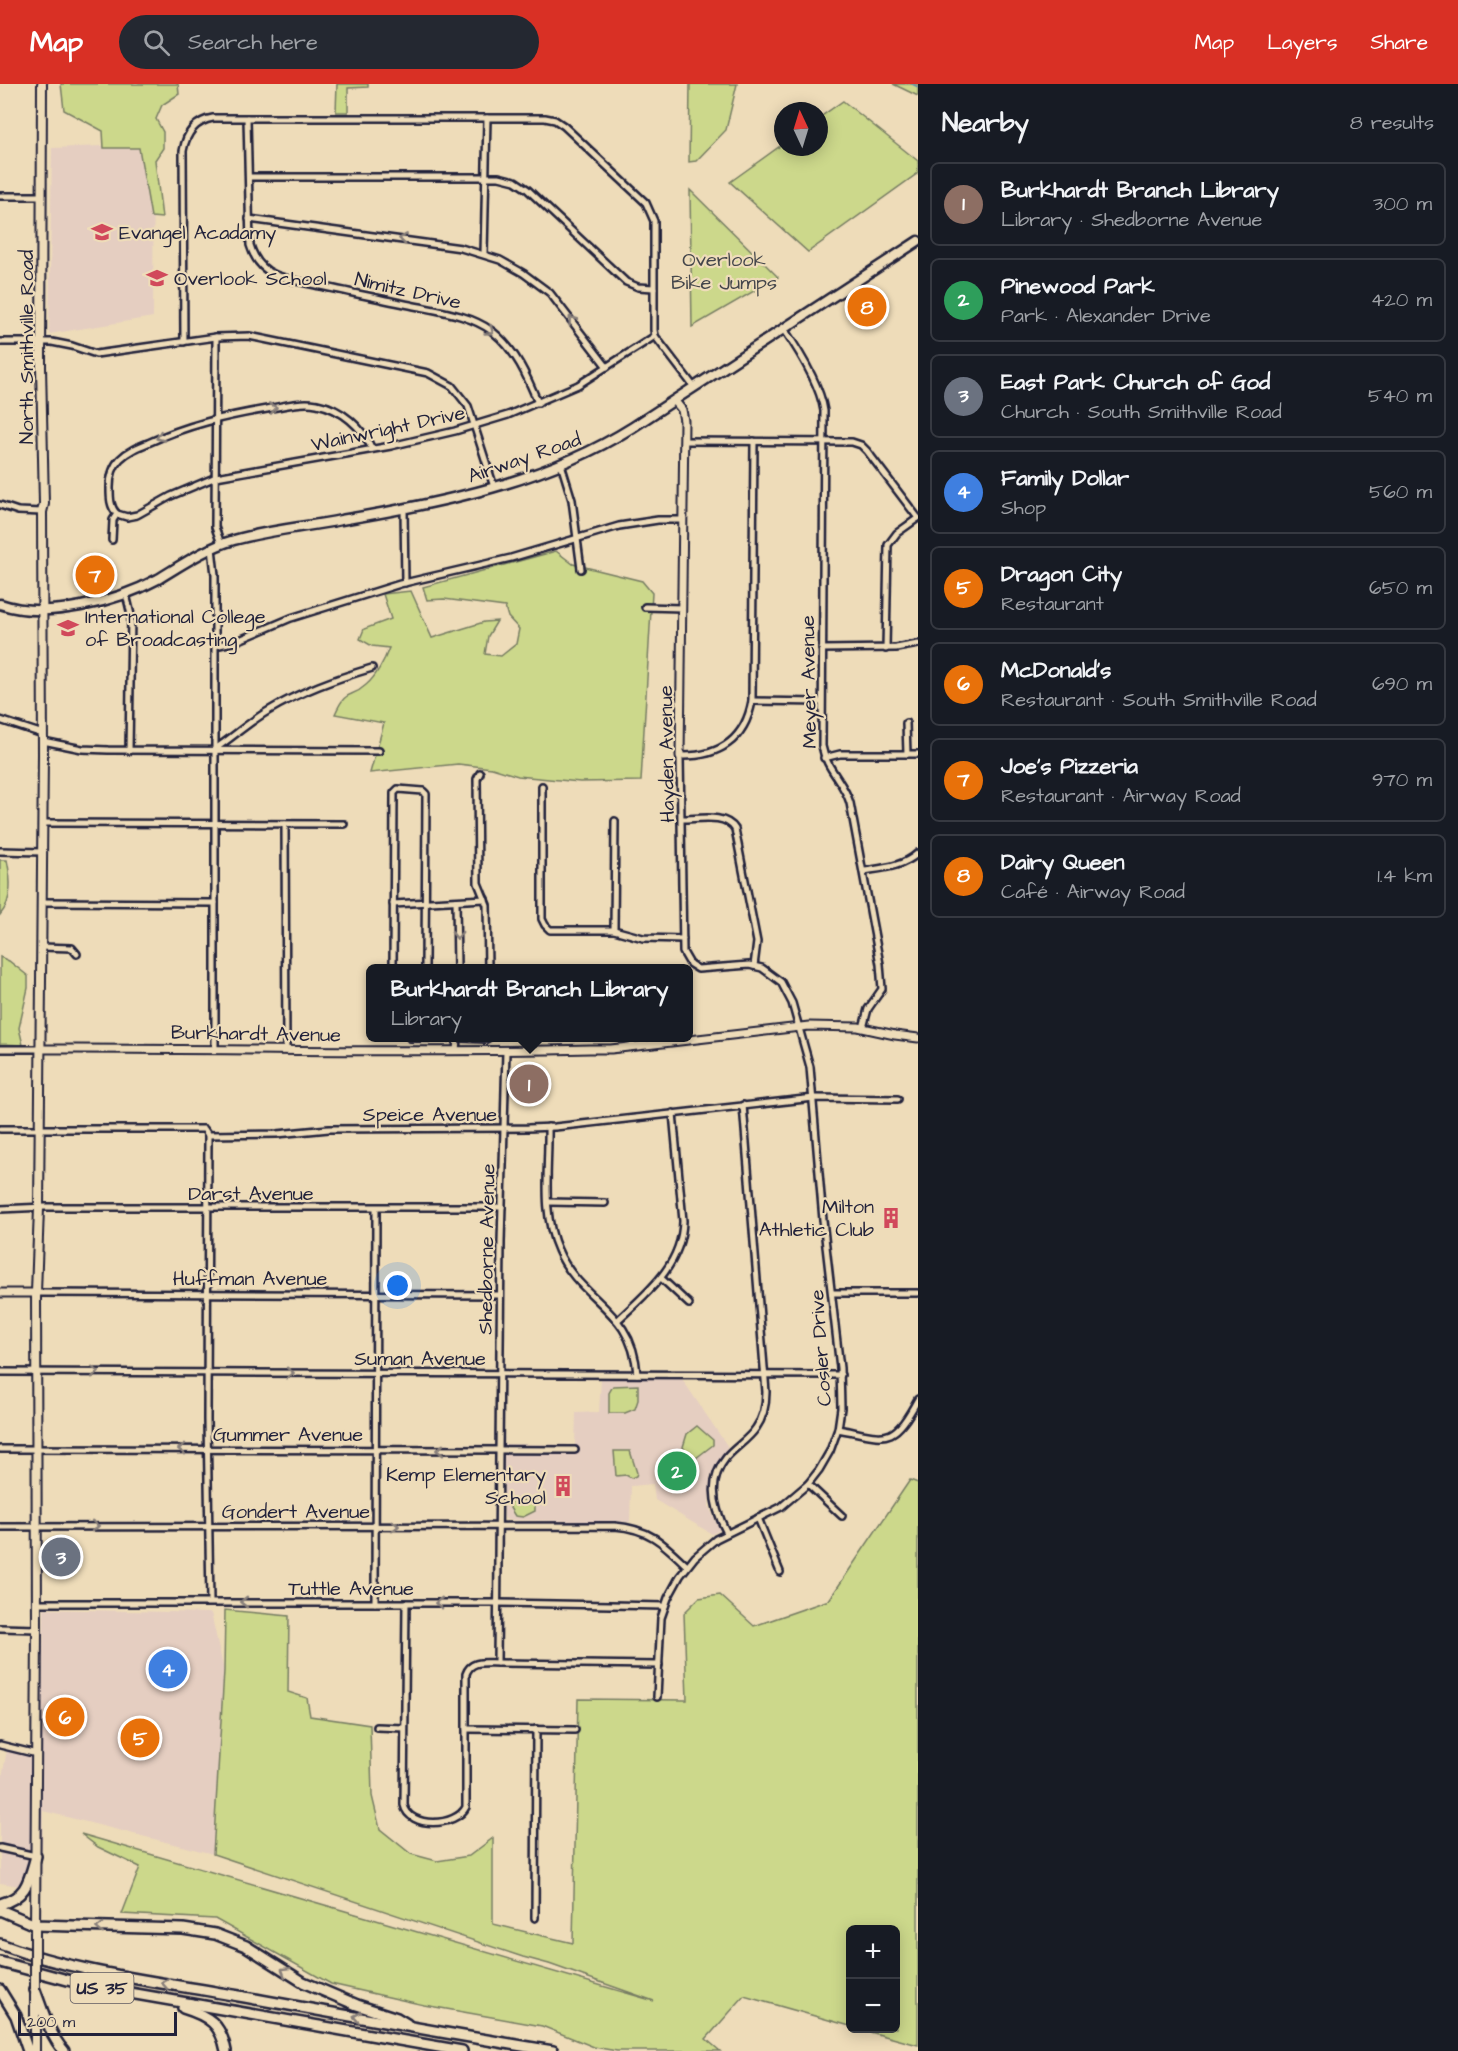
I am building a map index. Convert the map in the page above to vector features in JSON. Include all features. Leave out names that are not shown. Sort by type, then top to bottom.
[{"type":"highway","points":[[0,1904],[13,1901],[23,1892],[30,1879],[36,1856]]},
{"type":"highway","points":[[0,1910],[35,1929],[183,1929],[215,1934],[246,1946],[303,1982],[357,2006],[397,2018],[414,2029]]},
{"type":"highway","name":"US 35","points":[[0,1944],[69,1964],[129,1977],[366,2018],[414,2029],[553,2051]]},
{"type":"highway","name":"US 35","points":[[0,1962],[90,1986],[462,2051]]},
{"type":"highway","points":[[0,1990],[16,2016],[28,2051]]},
{"type":"highway","points":[[34,1990],[49,2026],[64,2051]]},
{"type":"highway","points":[[155,1998],[192,2011],[214,2023],[222,2034],[226,2051]]},
{"type":"main road","name":"North Smithville Road","points":[[35,2051],[38,1629],[36,1293],[39,1208],[43,738],[41,610],[44,504],[42,84]]},
{"type":"main road","name":"Airway Road","points":[[0,604],[19,609],[41,610],[99,602],[126,594],[221,544],[251,536],[404,509],[494,487],[561,464],[612,440],[918,241]]},
{"type":"street","points":[[184,342],[184,144],[189,132],[201,122],[213,118],[545,118],[555,120],[564,126],[646,203],[654,221],[653,324],[655,336],[693,387]]},
{"type":"street","name":"Nimitz Drive","points":[[248,118],[249,219],[252,250],[268,271],[292,280],[448,313],[482,325],[502,340],[514,353],[538,403]]},
{"type":"street","points":[[484,254],[486,118]]},
{"type":"street","points":[[249,177],[486,177],[509,179],[521,185],[626,282],[638,287],[654,288]]},
{"type":"street","points":[[0,196],[42,196]]},
{"type":"street","points":[[249,219],[438,244],[484,254],[523,273],[550,293],[607,367]]},
{"type":"street","name":"Meyer Avenue","points":[[784,328],[806,364],[821,398],[824,411],[822,746],[824,758],[849,797],[883,985],[881,993],[868,1009],[863,1028]]},
{"type":"street","name":"Wainwright Drive","points":[[117,514],[127,517],[137,515],[171,496],[216,477],[372,450],[475,425],[538,403],[578,385],[655,336]]},
{"type":"street","points":[[216,337],[216,527],[221,544]]},
{"type":"street","points":[[0,342],[63,343],[96,354],[216,337],[260,338],[428,373],[447,382],[458,391],[468,406],[494,487]]},
{"type":"street","name":"Hayden Avenue","points":[[674,400],[684,415],[680,756],[683,939],[685,956],[690,964]]},
{"type":"street","points":[[112,540],[113,520],[117,514],[111,506],[110,480],[113,469],[122,458],[159,438],[216,419],[291,405],[318,404],[350,420],[363,434],[372,450]]},
{"type":"street","points":[[684,441],[824,441],[852,442],[861,446],[918,518],[897,533],[888,545],[886,649]]},
{"type":"street","points":[[680,756],[716,751],[731,741],[745,724],[752,701],[754,441]]},
{"type":"street","points":[[561,464],[568,486],[581,569]]},
{"type":"street","points":[[0,505],[18,511],[42,512]]},
{"type":"street","points":[[404,509],[405,584]]},
{"type":"street","points":[[215,646],[237,641],[291,618],[405,584],[471,569],[629,524],[658,520],[683,520]]},
{"type":"street","points":[[212,548],[215,575],[214,1048]]},
{"type":"street","points":[[126,594],[131,615],[129,750]]},
{"type":"street","points":[[645,607],[682,608]]},
{"type":"street","points":[[822,649],[886,649],[918,644]]},
{"type":"street","points":[[0,720],[43,738],[82,749],[209,751],[297,694],[333,679],[372,668]]},
{"type":"street","points":[[752,701],[821,702]]},
{"type":"street","points":[[906,723],[907,754]]},
{"type":"street","points":[[215,749],[224,751],[379,751]]},
{"type":"street","points":[[824,758],[840,754],[918,754]]},
{"type":"street","points":[[480,773],[477,779],[478,883],[488,912],[488,964]]},
{"type":"street","points":[[542,786],[542,919],[545,925],[552,930],[614,930],[650,939],[683,939]]},
{"type":"street","points":[[393,964],[394,793],[396,790],[423,790],[426,794],[425,964]]},
{"type":"street","points":[[682,819],[722,819],[729,822],[735,829],[757,942],[754,966],[773,975],[785,987],[798,1026]]},
{"type":"street","points":[[614,930],[615,821]]},
{"type":"street","points":[[42,822],[344,824]]},
{"type":"street","points":[[285,824],[286,1050]]},
{"type":"street","points":[[0,851],[42,852]]},
{"type":"street","points":[[864,872],[897,866],[918,853]]},
{"type":"street","points":[[393,904],[485,899]]},
{"type":"street","points":[[456,901],[457,964]]},
{"type":"street","points":[[41,902],[215,903]]},
{"type":"street","points":[[41,947],[72,948],[77,954]]},
{"type":"street","name":"Hayden Avenue","points":[[693,966],[698,969],[754,966]]},
{"type":"street","name":"Burkhardt Avenue","points":[[693,1039],[798,1026],[863,1028],[918,1038]]},
{"type":"street","name":"Cosler Drive","points":[[657,1697],[660,1628],[672,1588],[687,1566],[706,1546],[790,1501],[808,1484],[825,1461],[838,1429],[841,1408],[841,1375],[822,1212],[814,1098],[807,1052],[798,1026]]},
{"type":"street","points":[[456,1051],[457,1042]]},
{"type":"street","name":"Burkhardt Avenue","points":[[0,1049],[214,1048],[506,1051],[611,1049],[668,1042]]},
{"type":"street","name":"Shedborne Avenue","points":[[497,1663],[500,1295],[506,1051]]},
{"type":"street","name":"Speice Avenue","points":[[0,1129],[204,1129],[208,1135],[277,1134],[329,1129],[504,1129],[548,1127],[814,1098],[898,1099]]},
{"type":"street","points":[[727,1533],[715,1504],[715,1480],[726,1458],[752,1434],[765,1406],[766,1375],[743,1105]]},
{"type":"street","points":[[618,1320],[661,1278],[678,1250],[682,1230],[673,1113]]},
{"type":"street","points":[[548,1127],[550,1228],[563,1262],[618,1320],[634,1348],[637,1374]]},
{"type":"street","points":[[208,1135],[207,1526],[210,1602]]},
{"type":"street","points":[[548,1202],[605,1203]]},
{"type":"street","name":"Darst Avenue","points":[[0,1209],[502,1207]]},
{"type":"street","points":[[375,1603],[376,1208]]},
{"type":"street","points":[[661,1278],[689,1304]]},
{"type":"street","name":"Huffman Avenue","points":[[0,1293],[500,1295]]},
{"type":"street","points":[[832,1293],[918,1293]]},
{"type":"street","name":"Suman Avenue","points":[[0,1372],[841,1375]]},
{"type":"street","points":[[838,1429],[876,1436],[889,1435],[904,1424],[918,1399]]},
{"type":"street","name":"Gummer Avenue","points":[[0,1449],[575,1450]]},
{"type":"street","points":[[808,1484],[843,1516]]},
{"type":"street","points":[[758,1518],[780,1572]]},
{"type":"street","name":"Gondert Avenue","points":[[0,1527],[615,1526],[635,1529],[659,1540],[687,1566]]},
{"type":"street","name":"Tuttle Avenue","points":[[37,1603],[498,1603],[665,1606]]},
{"type":"street","points":[[405,1603],[405,1809],[407,1814],[415,1820],[449,1821],[456,1819],[465,1806],[467,1670],[470,1666],[477,1663],[658,1665]]},
{"type":"street","points":[[0,1628],[38,1629]]},
{"type":"street","points":[[377,1727],[404,1728]]},
{"type":"street","points":[[466,1729],[575,1730]]},
{"type":"street","points":[[535,1918],[536,1729]]},
{"type":"street","points":[[0,1745],[37,1754]]},
{"type":"street","points":[[0,1848],[36,1856]]},
{"type":"shaded area","name":"Evangel Acadamy","points":[[154,144],[153,317],[49,334],[52,148]]},
{"type":"shaded area","points":[[601,1379],[682,1379],[728,1447],[710,1478],[709,1507],[720,1530],[712,1534],[655,1500],[653,1484],[631,1486],[630,1522],[507,1520],[504,1517],[504,1444],[575,1445],[576,1413],[599,1412]]},
{"type":"shaded area","points":[[44,1609],[211,1613],[224,1671],[213,1854],[43,1811],[41,1889],[0,1883],[0,1788],[7,1750],[41,1760]]},
{"type":"green space","points":[[61,84],[178,84],[179,94],[162,105],[156,119],[163,132],[163,148],[155,160],[162,218],[151,217],[139,148],[104,148],[103,131],[64,110]]},
{"type":"green space","points":[[337,84],[368,84],[368,87],[348,88],[348,112],[336,112]]},
{"type":"green space","points":[[690,84],[737,84],[726,130],[696,161],[689,162]]},
{"type":"green space","points":[[893,84],[918,84],[918,96]]},
{"type":"green space","points":[[843,101],[918,161],[918,173],[808,252],[730,182],[774,150],[774,156],[828,156],[828,112]]},
{"type":"green space","name":"Overlook Bike Jumps","points":[[690,190],[778,277],[692,327]]},
{"type":"green space","points":[[556,551],[573,564],[642,581],[652,593],[641,781],[580,782],[518,776],[492,768],[458,764],[370,773],[384,723],[335,714],[346,697],[370,682],[380,668],[389,648],[372,646],[360,639],[364,629],[391,619],[383,594],[411,591],[432,638],[484,622],[497,621],[488,636],[485,654],[501,656],[516,644],[519,629],[508,617],[505,607],[444,599],[427,600],[423,587]]},
{"type":"green space","points":[[0,860],[7,860],[10,882],[7,903],[0,915]]},
{"type":"green space","points":[[0,957],[28,976],[28,988],[19,1028],[23,1045],[0,1044]]},
{"type":"green space","points":[[638,1385],[638,1400],[635,1409],[625,1413],[609,1413],[609,1393],[613,1386]]},
{"type":"green space","points":[[697,1426],[713,1440],[713,1445],[696,1458],[688,1455],[683,1447],[687,1434]]},
{"type":"green space","points":[[614,1451],[630,1451],[636,1476],[631,1478],[626,1475],[616,1476]]},
{"type":"green space","points":[[910,1480],[918,1483],[918,2045],[874,2033],[900,2033],[900,1925],[846,1925],[846,2025],[744,1996],[706,2039],[720,2051],[617,2051],[594,2047],[542,2026],[424,2005],[331,1984],[215,1919],[122,1914],[140,1867],[98,1847],[81,1834],[654,2001],[549,1964],[213,1854],[224,1671],[225,1610],[289,1616],[288,1692],[307,1698],[310,1716],[370,1725],[372,1796],[380,1829],[411,1854],[437,1861],[469,1856],[493,1838],[493,1924],[573,1943],[578,1699],[687,1700],[684,1613],[699,1598],[720,1595],[754,1626],[829,1600]]},
{"type":"green space","points":[[523,1499],[524,1503],[535,1502],[535,1511],[523,1517],[515,1516],[510,1508],[511,1500]]},
{"type":"waterway","points":[[912,84],[918,87]]},
{"type":"place","name":"Evangel Acadamy","points":[[102,232]]},
{"type":"place","name":"Overlook School","points":[[157,278]]},
{"type":"place","name":"Dairy Queen","points":[[867,307]]},
{"type":"place","name":"Joe's Pizzeria","points":[[95,575]]},
{"type":"place","name":"International College of Broadcasting","points":[[68,628]]},
{"type":"place","name":"Burkhardt Branch Library","points":[[529,1084]]},
{"type":"place","name":"Milton Athletic Club","points":[[891,1218]]},
{"type":"place","name":"Pinewood Park","points":[[677,1471]]},
{"type":"place","name":"Kemp Elementary School","points":[[563,1486]]},
{"type":"place","name":"East Park Church of God","points":[[61,1557]]},
{"type":"place","name":"Family Dollar","points":[[168,1669]]},
{"type":"place","name":"McDonald's","points":[[65,1717]]},
{"type":"place","name":"Dragon City","points":[[140,1738]]}]
